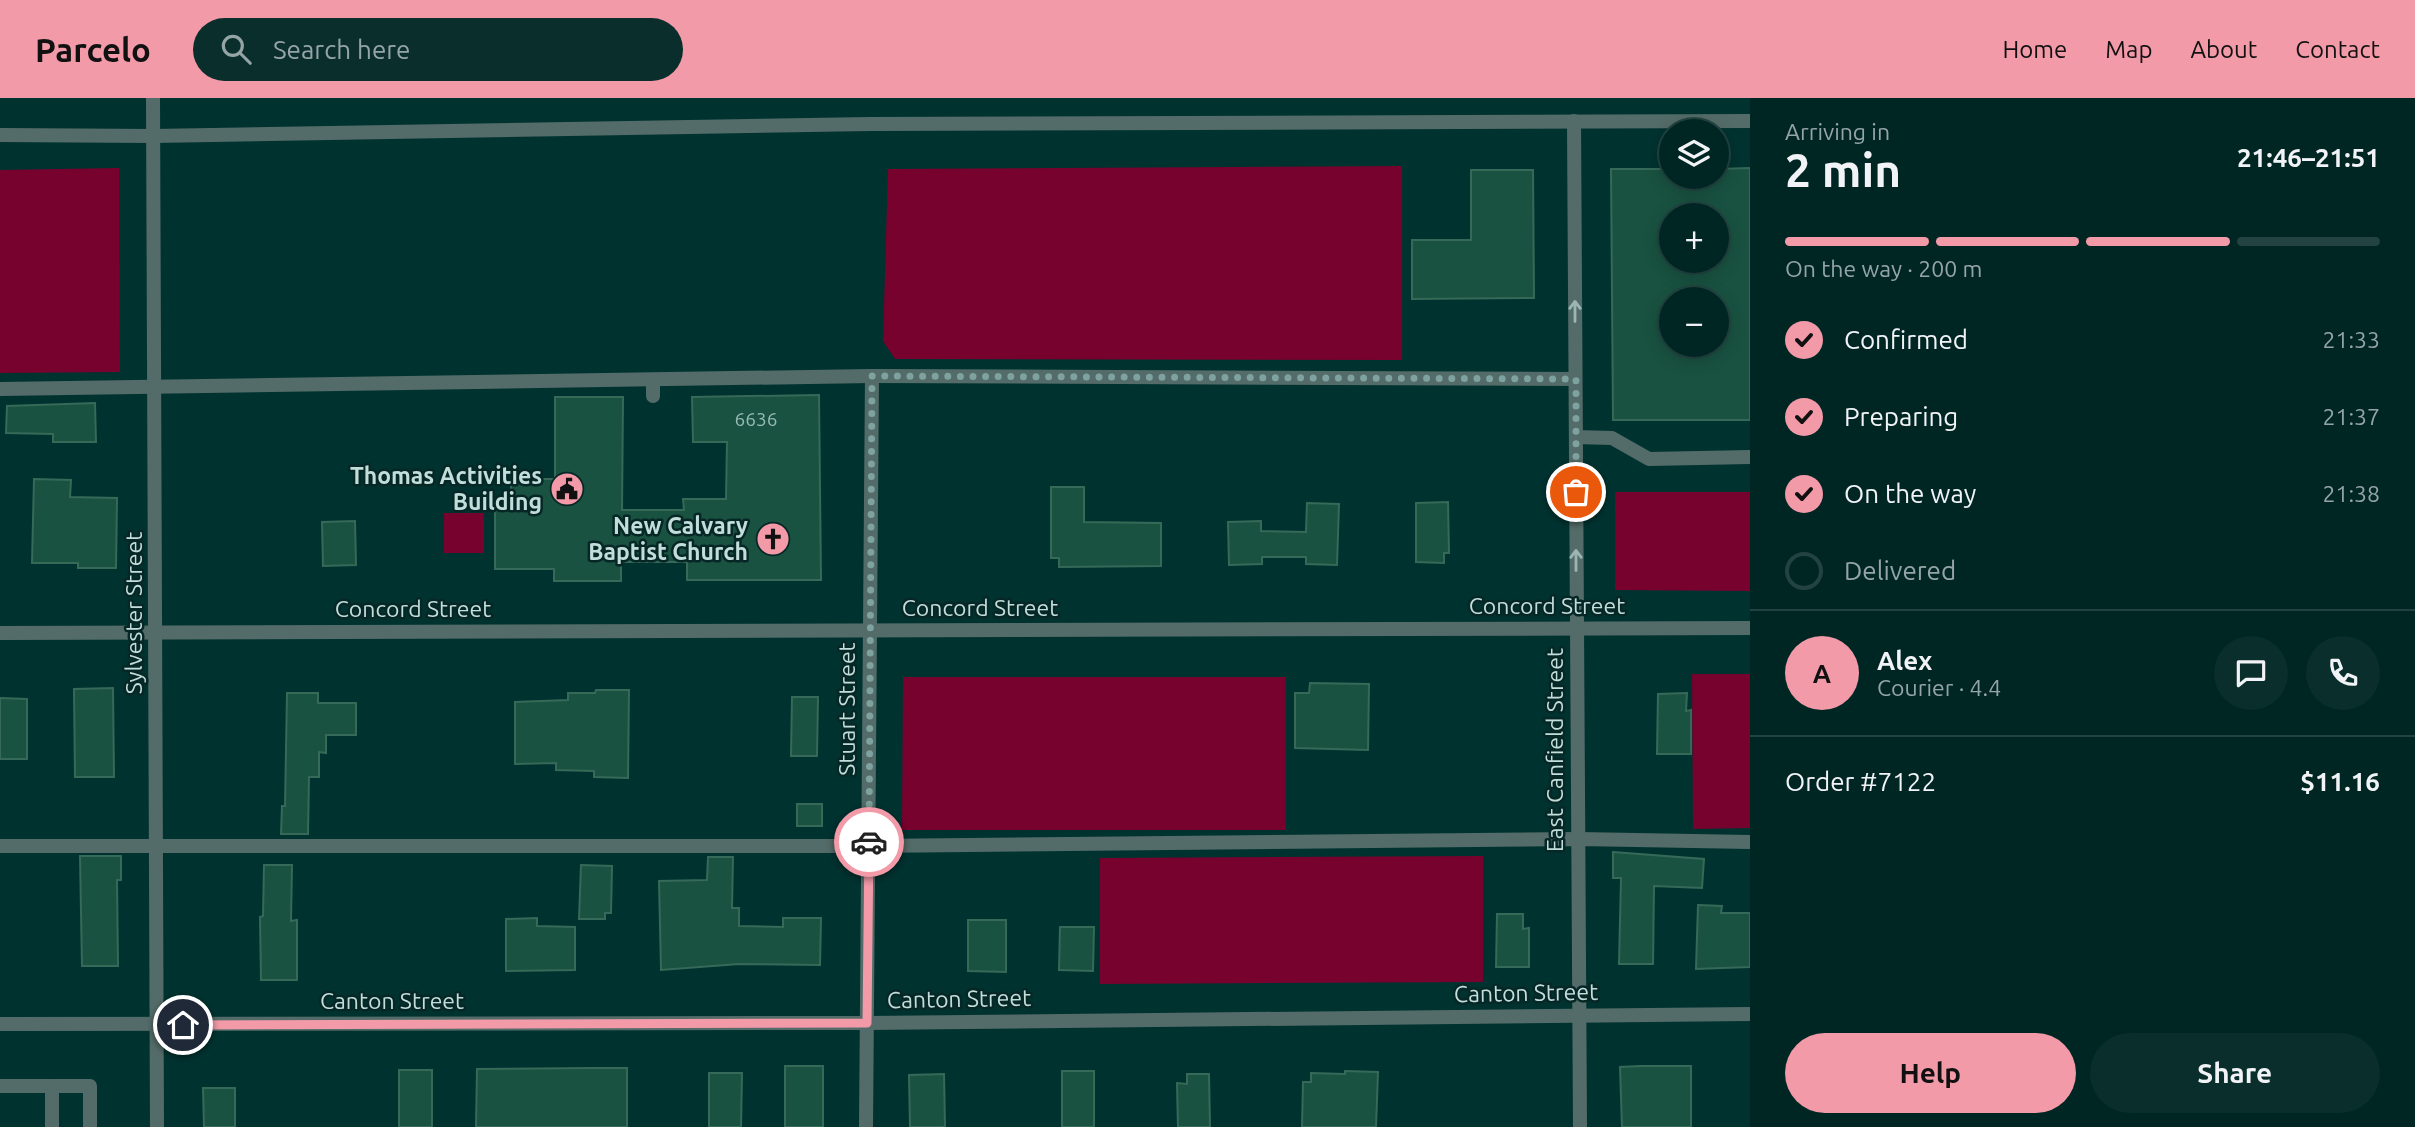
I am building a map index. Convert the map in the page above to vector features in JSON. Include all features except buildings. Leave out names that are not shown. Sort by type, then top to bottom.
[{"type":"street","name":"Sylvester Street","points":[[153,98],[157,1127]]},
{"type":"street","name":"East Canfield Street","points":[[1574,121],[1580,1127]]},
{"type":"street","points":[[0,135],[153,136],[870,124],[1750,121]]},
{"type":"street","points":[[0,389],[872,376],[1576,379]]},
{"type":"street","name":"Stuart Street","points":[[866,1127],[872,376]]},
{"type":"street","points":[[653,380],[653,396]]},
{"type":"street","points":[[1576,437],[1612,438],[1649,459],[1750,457]]},
{"type":"street","name":"Concord Street","points":[[0,633],[1750,628]]},
{"type":"street","points":[[0,846],[869,846],[1578,839],[1750,842]]},
{"type":"street","name":"Canton Street","points":[[0,1024],[867,1023],[1750,1014]]},
{"type":"street","points":[[0,1086],[90,1086],[90,1127]]},
{"type":"street","points":[[52,1086],[52,1127]]},
{"type":"shaded area","points":[[1402,166],[1402,360],[895,359],[883,341],[888,169]]},
{"type":"shaded area","points":[[119,168],[120,372],[0,373],[0,170]]},
{"type":"shaded area","points":[[1615,492],[1750,492],[1750,591],[1615,590]]},
{"type":"shaded area","points":[[444,513],[484,513],[484,553],[444,553]]},
{"type":"shaded area","points":[[1692,674],[1750,674],[1750,828],[1693,829]]},
{"type":"shaded area","points":[[903,677],[1286,677],[1286,830],[902,830]]},
{"type":"shaded area","points":[[1483,856],[1483,982],[1100,984],[1100,858]]},
{"type":"way so far","points":[[869,842],[872,376],[1576,379],[1576,492]]},
{"type":"place","name":"Thomas Activities Building","points":[[567,489]]},
{"type":"place","name":"New Calvary Baptist Church","points":[[773,539]]},
{"type":"route","points":[[183,1025],[867,1023],[869,842]]}]
